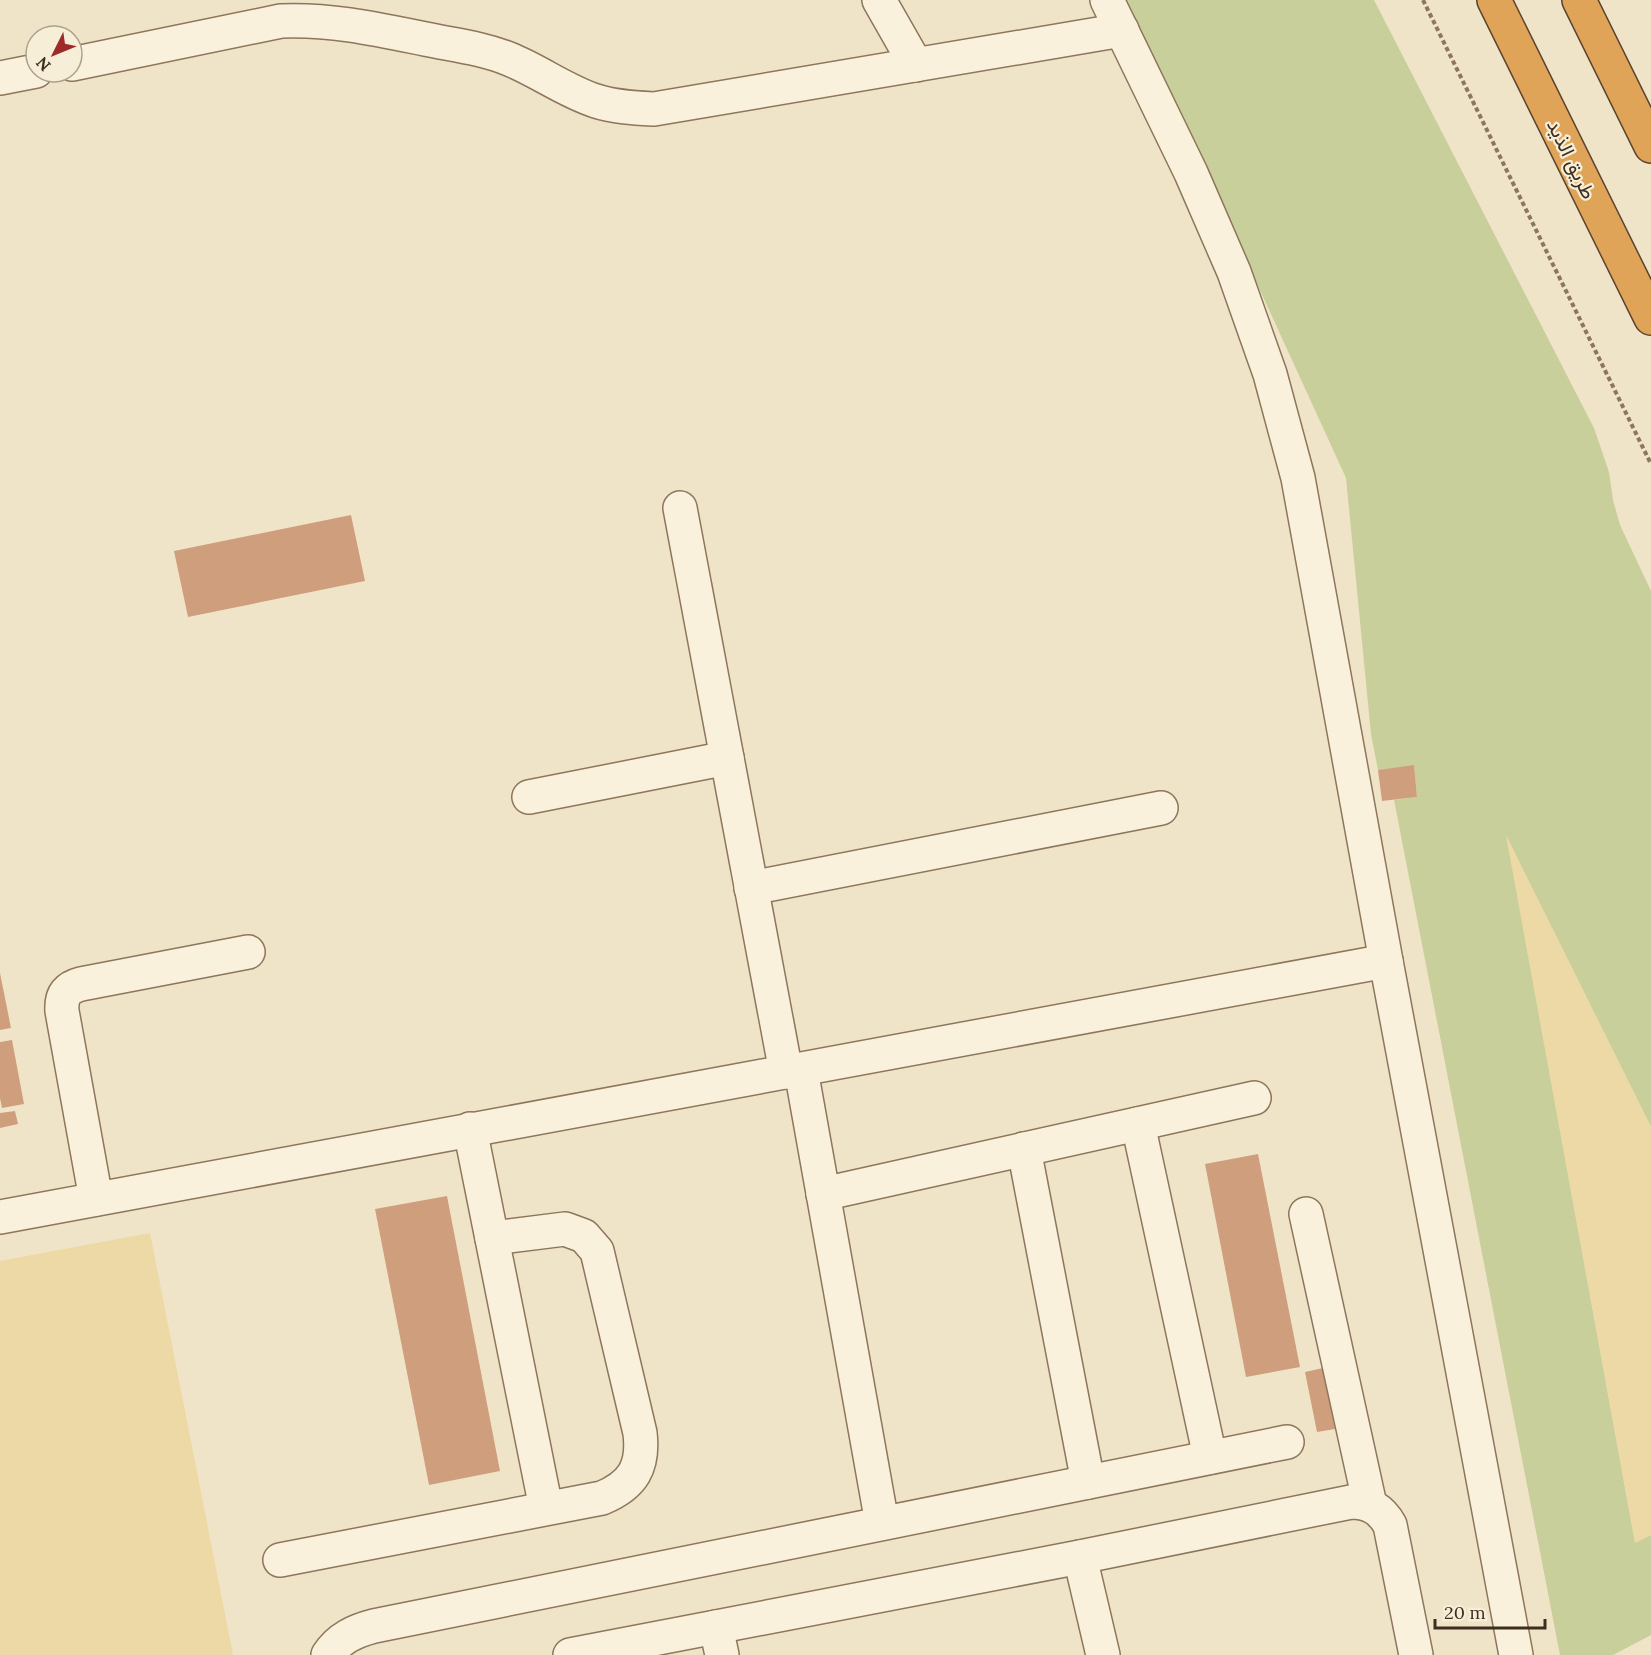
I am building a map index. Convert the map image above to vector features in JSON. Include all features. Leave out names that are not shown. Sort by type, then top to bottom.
[{"type":"highway","name":"طريق الذيد","points":[[1494,0],[1651,318]]},
{"type":"highway","points":[[1579,0],[1651,146]]},
{"type":"street","points":[[879,0],[916,65]]},
{"type":"street","points":[[1107,0],[1191,173],[1234,272],[1270,374],[1298,478],[1516,1655]]},
{"type":"street","points":[[84,61],[281,21],[310,19],[340,22],[476,48],[510,60],[597,102],[626,108],[654,109],[1122,30]]},
{"type":"street","points":[[0,78],[24,73]]},
{"type":"street","points":[[680,508],[751,888],[823,1194],[882,1523]]},
{"type":"street","points":[[529,797],[727,758]]},
{"type":"street","points":[[751,888],[1161,808]]},
{"type":"street","points":[[96,1199],[62,1011],[61,1002],[65,993],[81,984],[248,952]]},
{"type":"street","points":[[0,1217],[1386,961]]},
{"type":"street","points":[[823,1194],[1254,1098]]},
{"type":"street","points":[[1138,1124],[1210,1457]]},
{"type":"street","points":[[470,1129],[546,1508]]},
{"type":"street","points":[[1024,1149],[1088,1482]]},
{"type":"street","points":[[1306,1214],[1370,1504]]},
{"type":"street","points":[[280,1560],[602,1498],[617,1491],[630,1480],[638,1466],[642,1450],[640,1433],[600,1261],[591,1242],[584,1236],[565,1229],[492,1238]]},
{"type":"street","points":[[327,1655],[342,1640],[357,1630],[374,1626],[1287,1442]]},
{"type":"street","points":[[570,1655],[719,1641],[1080,1557],[1351,1502],[1370,1504],[1385,1516],[1390,1525],[1416,1655]]},
{"type":"street","points":[[1080,1557],[1102,1655]]},
{"type":"path","points":[[1423,0],[1651,464]]},
{"type":"green space","points":[[1127,0],[1374,0],[1594,428],[1609,472],[1620,525],[1651,591],[1651,1127],[1507,838],[1635,1542],[1651,1535],[1651,1635],[1613,1655],[1560,1655],[1394,800],[1417,797],[1414,766],[1378,770],[1371,734],[1346,478]]},
{"type":"sand","points":[[1506,835],[1651,1127],[1651,1535],[1635,1543]]},
{"type":"sand","points":[[150,1233],[233,1655],[0,1655],[0,1261]]},
{"type":"building","points":[[351,515],[365,581],[188,617],[174,551]]},
{"type":"building","points":[[1414,765],[1417,797],[1382,801],[1378,770]]},
{"type":"building","points":[[0,973],[11,1028],[0,1030]]},
{"type":"building","points":[[12,1040],[24,1104],[2,1108],[0,1042]]},
{"type":"building","points":[[15,1111],[18,1124],[0,1128],[0,1113]]},
{"type":"building","points":[[1258,1154],[1300,1367],[1246,1377],[1205,1164]]},
{"type":"building","points":[[447,1196],[500,1471],[429,1485],[375,1209]]},
{"type":"building","points":[[1323,1368],[1335,1429],[1317,1432],[1305,1372]]}]
